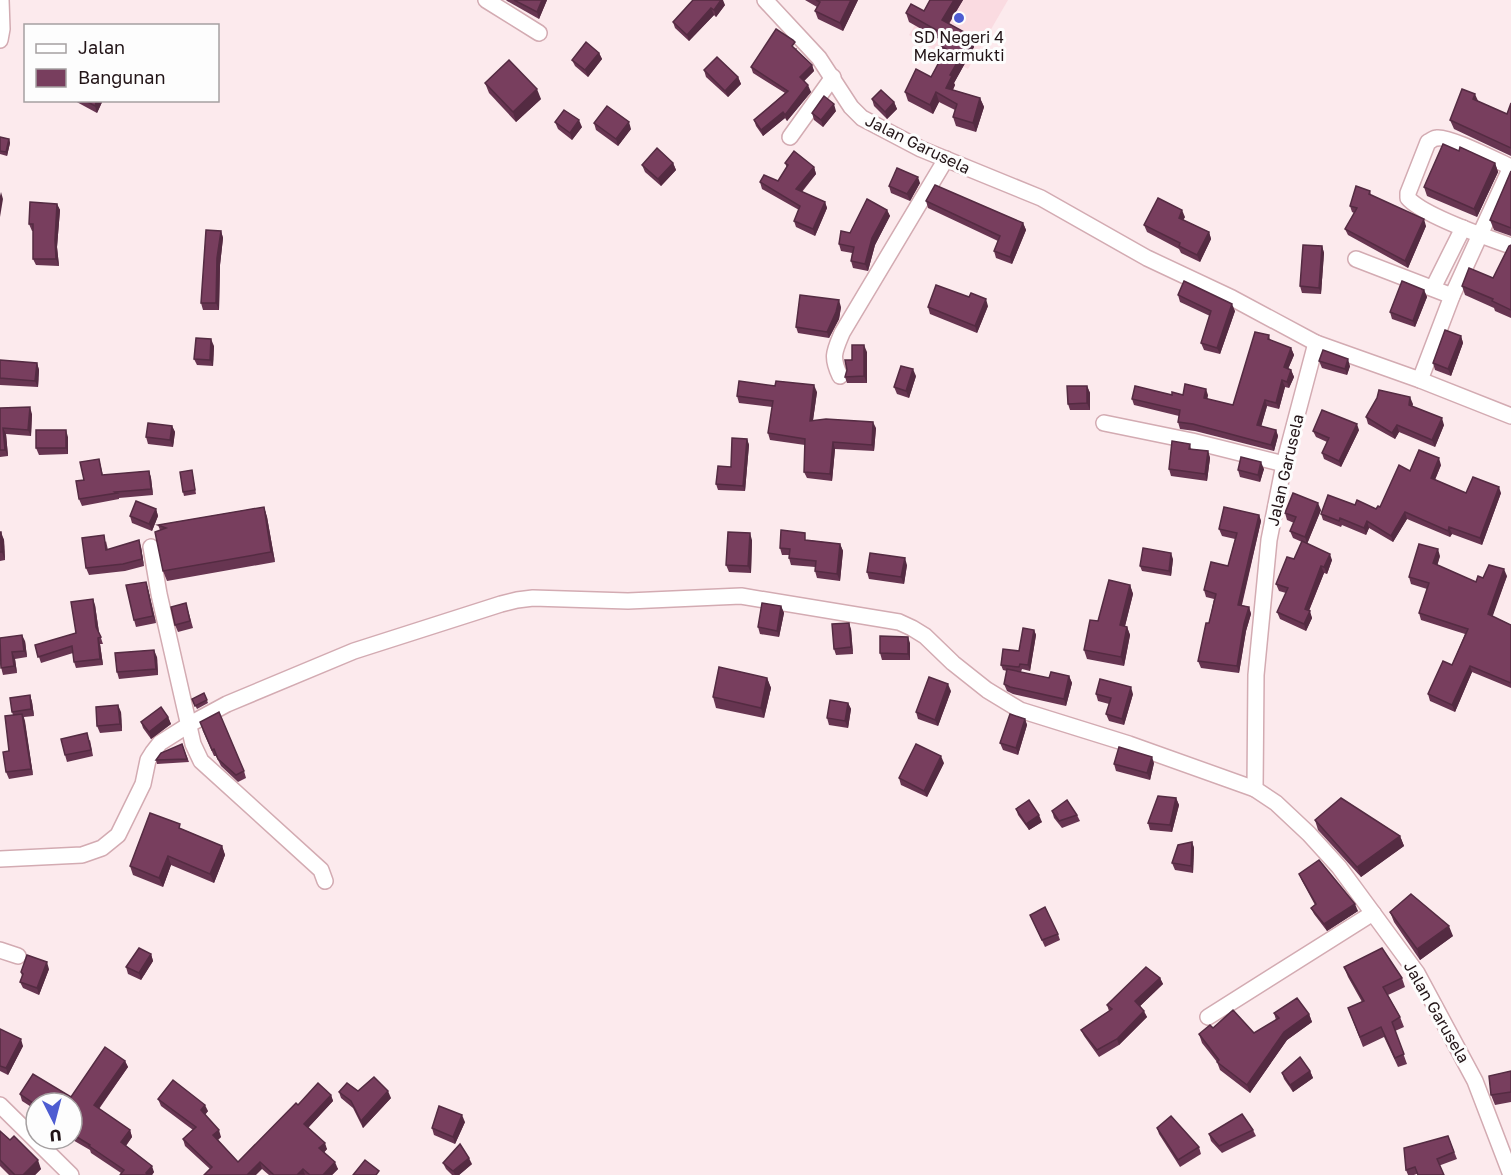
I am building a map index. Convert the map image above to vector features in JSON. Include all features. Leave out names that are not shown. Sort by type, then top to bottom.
[{"type":"street","points":[[0,40],[1,0]]},
{"type":"street","points":[[486,0],[539,33]]},
{"type":"street","name":"Jalan Garusela","points":[[765,0],[819,58],[851,107],[862,118],[946,159],[1041,198],[1147,258],[1232,298],[1316,343],[1284,464],[1269,540],[1256,675],[1255,789],[1276,803],[1339,867],[1418,973],[1475,1081],[1511,1175]]},
{"type":"street","points":[[790,137],[833,77]]},
{"type":"street","points":[[1420,380],[1452,296],[1481,235],[1511,167],[1440,137],[1428,142],[1408,198],[1414,204],[1463,228],[1481,235],[1511,246]]},
{"type":"street","points":[[840,376],[834,364],[834,353],[842,333],[946,159]]},
{"type":"street","points":[[1432,288],[1463,228]]},
{"type":"street","points":[[1356,259],[1452,296]]},
{"type":"street","points":[[1316,343],[1420,380],[1511,416]]},
{"type":"street","points":[[1104,423],[1192,441],[1284,464]]},
{"type":"street","points":[[151,547],[159,594],[193,744],[201,761],[321,870],[325,881]]},
{"type":"street","points":[[0,860],[82,855],[102,848],[118,835],[143,784],[148,760],[160,743],[227,704],[354,651],[517,600],[533,598],[628,601],[741,596],[899,622],[925,636],[953,663],[987,690],[1020,710],[1129,744],[1255,789]]},
{"type":"street","points":[[1208,1017],[1374,914]]},
{"type":"street","points":[[0,950],[18,956]]},
{"type":"street","points":[[0,1105],[70,1175]]},
{"type":"shaded area","name":"SD Negeri 4 Mekarmukti","points":[[930,0],[1008,0],[968,69],[909,35]]},
{"type":"building","points":[[514,0],[542,0],[537,12]]},
{"type":"building","points":[[693,0],[721,0],[714,10],[711,8],[687,35],[673,22]]},
{"type":"building","points":[[816,0],[851,0],[840,23],[815,11],[820,2]]},
{"type":"building","points":[[930,0],[954,0],[942,20],[971,38],[950,75],[952,76],[946,88],[980,98],[973,123],[953,117],[957,104],[936,92],[930,105],[905,92],[916,69],[931,77],[946,49],[941,46],[947,36],[906,13],[911,4],[924,11]]},
{"type":"building","points":[[776,29],[795,42],[792,46],[812,65],[800,77],[808,85],[785,115],[783,112],[761,130],[754,120],[788,91],[751,67]]},
{"type":"building","points":[[586,42],[599,53],[585,70],[572,60]]},
{"type":"building","points":[[717,57],[738,77],[725,91],[704,70]]},
{"type":"building","points":[[509,60],[537,89],[513,112],[485,83]]},
{"type":"building","points":[[1462,89],[1475,94],[1473,99],[1507,114],[1511,103],[1511,148],[1450,120]]},
{"type":"building","points":[[881,90],[894,102],[885,112],[872,99]]},
{"type":"building","points":[[824,96],[834,104],[821,120],[812,113]]},
{"type":"building","points":[[607,106],[629,122],[616,139],[594,123]]},
{"type":"building","points":[[564,110],[579,120],[570,133],[555,122]]},
{"type":"building","points":[[0,137],[9,139],[6,152],[0,151]]},
{"type":"building","points":[[1443,144],[1459,151],[1460,147],[1495,163],[1474,209],[1424,187]]},
{"type":"building","points":[[657,148],[673,163],[658,179],[642,165]]},
{"type":"building","points":[[794,151],[814,167],[796,189],[825,202],[813,229],[794,221],[800,206],[760,182],[764,175],[778,181],[788,165],[785,163]]},
{"type":"building","points":[[897,168],[918,177],[907,194],[889,186]]},
{"type":"building","points":[[1511,171],[1511,228],[1490,220]]},
{"type":"building","points":[[935,185],[1023,223],[1010,257],[994,251],[1000,236],[926,201]]},
{"type":"building","points":[[1356,186],[1424,219],[1405,261],[1345,229],[1357,208],[1350,206]]},
{"type":"building","points":[[1158,198],[1182,210],[1179,218],[1209,232],[1197,255],[1179,246],[1180,243],[1144,225]]},
{"type":"building","points":[[867,199],[887,210],[872,238],[865,264],[851,261],[854,247],[839,244],[841,231],[850,233]]},
{"type":"building","points":[[30,202],[57,204],[56,259],[33,259],[33,224],[29,224]]},
{"type":"building","points":[[206,230],[221,231],[217,258],[216,303],[201,303]]},
{"type":"building","points":[[1303,245],[1322,246],[1319,288],[1300,286]]},
{"type":"building","points":[[1511,245],[1511,310],[1492,301],[1493,299],[1462,286],[1469,268],[1493,278]]},
{"type":"building","points":[[1184,281],[1232,304],[1217,348],[1201,343],[1211,311],[1178,295]]},
{"type":"building","points":[[1402,281],[1424,290],[1413,321],[1390,312]]},
{"type":"building","points":[[936,285],[969,297],[971,293],[986,299],[975,326],[928,307]]},
{"type":"building","points":[[800,295],[839,300],[827,332],[796,327]]},
{"type":"building","points":[[1445,330],[1461,336],[1448,369],[1433,363]]},
{"type":"building","points":[[1255,332],[1269,335],[1268,339],[1291,348],[1284,367],[1291,370],[1287,382],[1282,380],[1276,403],[1265,400],[1257,425],[1276,430],[1271,445],[1178,422],[1180,410],[1132,399],[1135,386],[1172,395],[1172,392],[1183,395],[1185,384],[1206,389],[1204,398],[1233,405]]},
{"type":"building","points":[[196,338],[211,339],[210,360],[194,359]]},
{"type":"building","points":[[852,345],[864,345],[864,376],[845,377],[847,370],[845,360],[852,360]]},
{"type":"building","points":[[1323,350],[1348,359],[1345,369],[1319,361]]},
{"type":"building","points":[[0,360],[37,363],[35,381],[0,378]]},
{"type":"building","points":[[901,366],[913,369],[906,391],[894,387]]},
{"type":"building","points":[[739,381],[775,386],[776,381],[814,385],[810,421],[826,419],[873,422],[872,445],[833,442],[830,474],[804,472],[805,439],[768,433],[773,401],[737,396]]},
{"type":"building","points":[[1067,386],[1087,386],[1087,403],[1068,404]]},
{"type":"building","points":[[1379,390],[1410,397],[1409,405],[1442,418],[1432,440],[1397,425],[1392,433],[1366,417]]},
{"type":"building","points":[[30,407],[28,430],[3,428],[5,450],[0,450],[0,408]]},
{"type":"building","points":[[1322,410],[1357,424],[1339,461],[1322,453],[1329,438],[1313,431]]},
{"type":"building","points":[[148,423],[172,426],[170,440],[146,437]]},
{"type":"building","points":[[36,430],[66,430],[66,448],[36,448]]},
{"type":"building","points":[[732,438],[747,439],[743,486],[716,484],[718,466],[731,467]]},
{"type":"building","points":[[1172,441],[1190,444],[1189,449],[1208,451],[1205,474],[1169,469]]},
{"type":"building","points":[[1419,450],[1439,458],[1431,478],[1466,493],[1473,477],[1499,487],[1480,538],[1449,527],[1448,531],[1405,512],[1391,536],[1367,521],[1364,528],[1340,518],[1339,521],[1321,514],[1328,495],[1355,505],[1357,500],[1376,509],[1380,507],[1399,465],[1410,471]]},
{"type":"building","points":[[1241,457],[1261,462],[1258,475],[1238,470]]},
{"type":"building","points":[[99,459],[102,475],[149,471],[151,489],[115,492],[117,493],[79,499],[76,481],[84,480],[80,462]]},
{"type":"building","points":[[192,470],[195,490],[183,492],[180,472]]},
{"type":"building","points":[[1293,493],[1318,503],[1305,537],[1290,531],[1296,517],[1285,513]]},
{"type":"building","points":[[136,501],[156,509],[149,524],[130,516]]},
{"type":"building","points":[[264,507],[271,552],[163,571],[155,532],[166,528],[158,525]]},
{"type":"building","points":[[1224,507],[1259,515],[1238,605],[1249,607],[1237,666],[1198,661],[1206,623],[1209,623],[1216,594],[1204,590],[1211,562],[1228,566],[1237,533],[1219,529]]},
{"type":"building","points":[[781,530],[805,533],[805,540],[840,544],[837,574],[815,571],[816,561],[789,558],[790,549],[780,548]]},
{"type":"building","points":[[1,532],[2,552],[0,552]]},
{"type":"building","points":[[728,532],[750,533],[748,566],[726,565]]},
{"type":"building","points":[[104,535],[106,550],[139,540],[142,559],[123,564],[86,568],[82,538]]},
{"type":"building","points":[[1302,541],[1330,554],[1324,567],[1321,566],[1305,609],[1310,611],[1304,624],[1277,612],[1288,588],[1276,584],[1287,557],[1294,559]]},
{"type":"building","points":[[1419,544],[1438,549],[1433,563],[1476,582],[1478,576],[1483,578],[1489,565],[1504,569],[1488,614],[1511,625],[1511,683],[1470,666],[1452,705],[1428,694],[1443,661],[1452,665],[1468,629],[1419,613],[1429,583],[1409,577]]},
{"type":"building","points":[[1143,548],[1171,553],[1169,571],[1140,566]]},
{"type":"building","points":[[870,553],[905,558],[901,577],[867,572]]},
{"type":"building","points":[[1109,580],[1130,585],[1120,625],[1127,627],[1121,657],[1084,650],[1090,620],[1098,621]]},
{"type":"building","points":[[146,582],[153,616],[134,620],[126,585]]},
{"type":"building","points":[[93,599],[96,627],[101,637],[98,638],[100,659],[74,662],[72,646],[38,657],[35,645],[76,633],[71,602]]},
{"type":"building","points":[[186,603],[190,621],[175,625],[171,607]]},
{"type":"building","points":[[762,603],[781,606],[777,631],[758,627]]},
{"type":"building","points":[[849,623],[851,647],[834,649],[832,624]]},
{"type":"building","points":[[1023,628],[1034,630],[1028,665],[1020,664],[1019,667],[1001,665],[1003,649],[1019,651]]},
{"type":"building","points":[[22,635],[24,651],[12,652],[14,666],[1,668],[0,638]]},
{"type":"building","points":[[880,636],[908,637],[908,654],[880,653]]},
{"type":"building","points":[[154,650],[156,669],[117,672],[115,653]]},
{"type":"building","points":[[719,667],[767,678],[761,708],[713,697]]},
{"type":"building","points":[[1007,669],[1049,678],[1051,672],[1069,676],[1064,699],[1004,684]]},
{"type":"building","points":[[929,677],[948,684],[935,720],[916,712]]},
{"type":"building","points":[[1100,679],[1131,687],[1122,719],[1106,714],[1111,698],[1096,694]]},
{"type":"building","points":[[204,693],[207,700],[195,706],[192,699]]},
{"type":"building","points":[[30,695],[31,709],[12,712],[10,698]]},
{"type":"building","points":[[830,700],[848,703],[845,721],[827,718]]},
{"type":"building","points":[[118,705],[120,724],[97,726],[96,707]]},
{"type":"building","points":[[161,707],[168,717],[149,732],[141,722]]},
{"type":"building","points":[[219,712],[244,771],[236,775],[218,759],[200,722]]},
{"type":"building","points":[[22,714],[31,769],[6,772],[3,752],[9,751],[5,716]]},
{"type":"building","points":[[1010,714],[1025,719],[1016,748],[1000,743]]},
{"type":"building","points":[[87,733],[91,750],[65,755],[61,739]]},
{"type":"building","points":[[182,744],[187,759],[156,760],[161,753]]},
{"type":"building","points":[[916,744],[941,756],[924,791],[899,778]]},
{"type":"building","points":[[1119,747],[1152,757],[1147,773],[1114,764]]},
{"type":"building","points":[[1158,796],[1176,798],[1170,825],[1148,823]]},
{"type":"building","points":[[1341,798],[1400,836],[1357,867],[1315,820]]},
{"type":"building","points":[[1029,800],[1039,815],[1026,824],[1016,809]]},
{"type":"building","points":[[1067,800],[1077,815],[1059,821],[1052,811]]},
{"type":"building","points":[[150,813],[180,824],[179,828],[222,846],[210,874],[168,856],[159,878],[130,866]]},
{"type":"building","points":[[1192,842],[1191,866],[1172,863],[1178,845]]},
{"type":"building","points":[[1319,860],[1355,904],[1324,924],[1311,908],[1316,904],[1299,874]]},
{"type":"building","points":[[1411,894],[1449,926],[1417,949],[1390,912]]},
{"type":"building","points":[[1045,907],[1058,934],[1042,940],[1030,915]]},
{"type":"building","points":[[139,948],[151,954],[139,973],[126,967]]},
{"type":"building","points":[[1382,948],[1402,978],[1383,987],[1400,1017],[1392,1022],[1404,1054],[1395,1058],[1381,1027],[1360,1037],[1348,1008],[1364,1001],[1344,967]]},
{"type":"building","points":[[27,955],[47,962],[37,988],[20,982]]},
{"type":"building","points":[[1146,967],[1160,978],[1135,1001],[1144,1011],[1117,1039],[1097,1050],[1081,1030],[1112,1009],[1107,1005]]},
{"type":"building","points":[[1297,998],[1309,1014],[1284,1032],[1247,1085],[1217,1062],[1219,1060],[1199,1034],[1210,1025],[1213,1028],[1233,1010],[1254,1033],[1279,1018],[1274,1013]]},
{"type":"building","points":[[0,1029],[21,1039],[6,1068],[0,1066]]},
{"type":"building","points":[[105,1047],[125,1061],[94,1105],[130,1130],[121,1142],[152,1166],[146,1173],[148,1175],[120,1175],[124,1170],[84,1141],[84,1091],[75,1091]]},
{"type":"building","points":[[1300,1057],[1310,1071],[1290,1085],[1282,1073]]},
{"type":"building","points":[[1511,1071],[1511,1092],[1491,1095],[1489,1076]]},
{"type":"building","points":[[33,1074],[61,1091],[24,1091],[24,1097],[20,1094]]},
{"type":"building","points":[[374,1077],[388,1091],[361,1121],[351,1101],[339,1092],[347,1083],[358,1091]]},
{"type":"building","points":[[173,1080],[205,1105],[201,1110],[219,1130],[213,1135],[238,1162],[318,1083],[331,1095],[304,1124],[325,1143],[319,1148],[335,1162],[323,1175],[310,1175],[303,1169],[297,1175],[274,1175],[260,1162],[247,1175],[204,1175],[212,1167],[183,1139],[196,1127],[158,1099]]},
{"type":"building","points":[[439,1106],[462,1115],[453,1137],[432,1128]]},
{"type":"building","points":[[1242,1114],[1253,1130],[1219,1146],[1209,1134]]},
{"type":"building","points":[[1171,1116],[1199,1147],[1178,1160],[1157,1128]]},
{"type":"building","points":[[0,1131],[10,1140],[14,1136],[24,1146],[24,1151],[29,1151],[38,1160],[23,1175],[15,1175],[0,1160]]},
{"type":"building","points":[[1448,1136],[1454,1152],[1437,1159],[1444,1175],[1418,1175],[1415,1167],[1406,1170],[1404,1148]]},
{"type":"building","points":[[460,1144],[469,1158],[453,1171],[443,1163]]},
{"type":"building","points":[[365,1160],[379,1171],[376,1175],[353,1175]]},
{"type":"place","name":"SD Negeri 4 Mekarmukti","points":[[959,18]]}]
